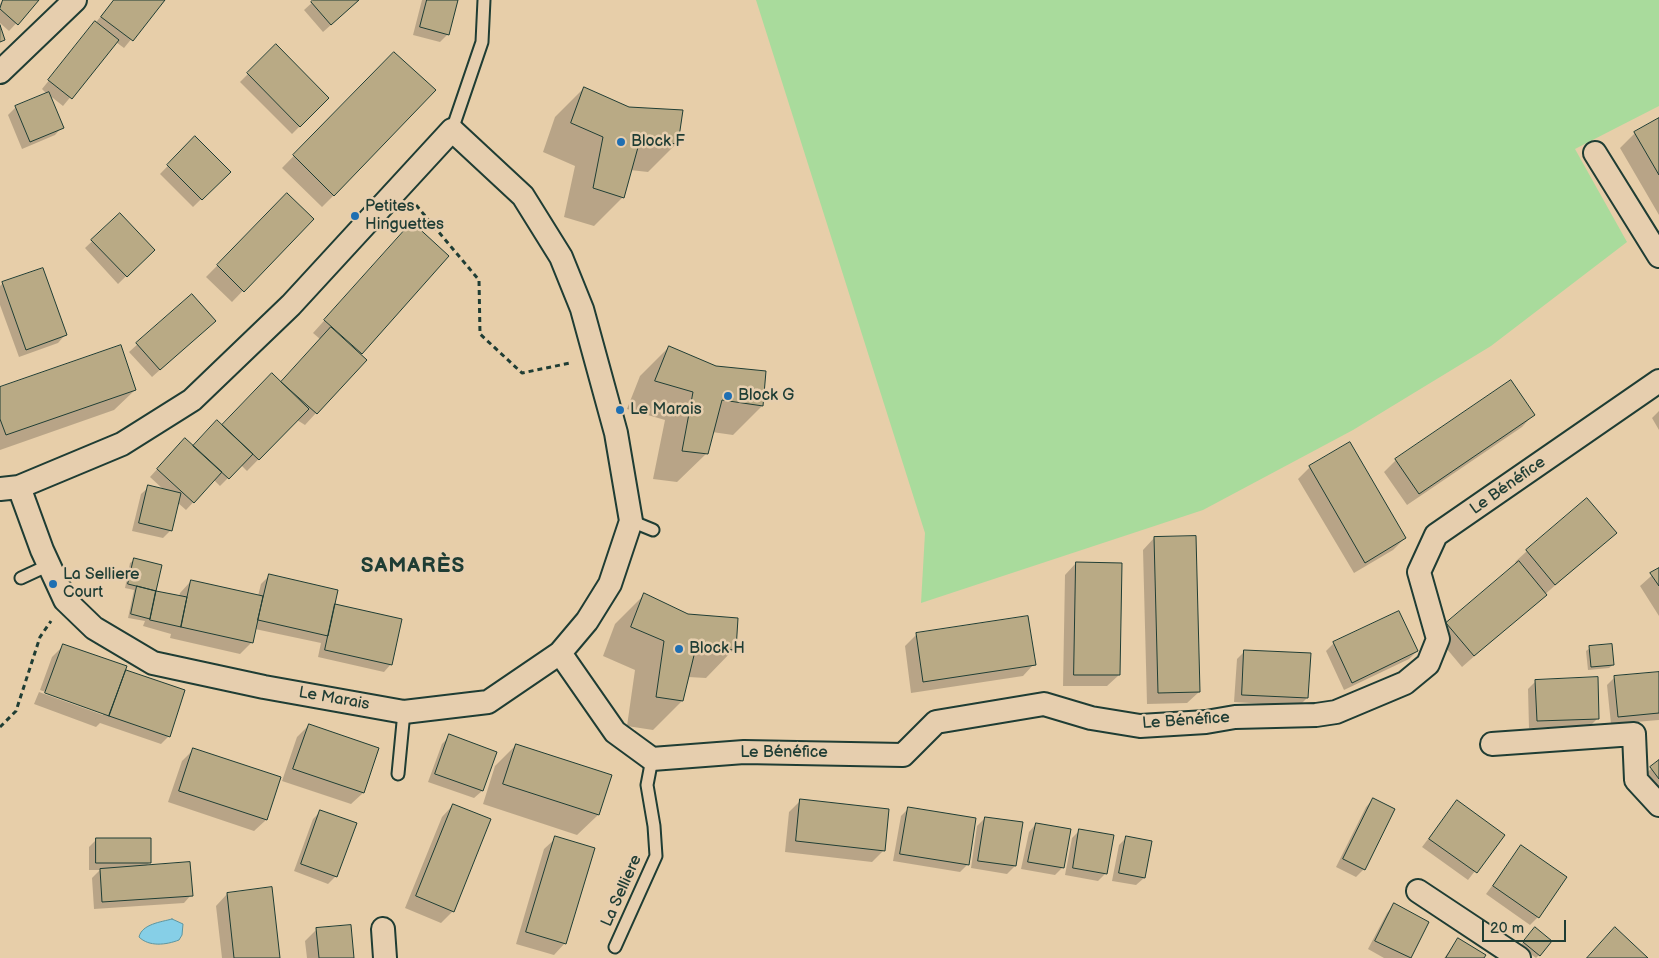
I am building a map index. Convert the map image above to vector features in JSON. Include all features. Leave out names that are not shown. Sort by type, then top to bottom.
[{"type":"street","points":[[0,72],[75,0]]},
{"type":"street","name":"Le Marais","points":[[452,130],[523,196],[561,257],[582,309],[616,433],[631,521],[610,584],[586,621],[560,653],[488,702],[404,712],[152,663],[94,628],[65,600],[9,488],[122,444],[192,400],[291,305],[452,130]]},
{"type":"street","points":[[1595,153],[1659,256]]},
{"type":"street","name":"Le Bénéfice","points":[[652,759],[744,752],[902,754],[936,722],[1044,704],[1090,718],[1140,726],[1206,722],[1235,718],[1316,715],[1336,712],[1405,683],[1428,664],[1438,639],[1419,572],[1436,536],[1659,381]]},
{"type":"street","points":[[560,653],[616,732],[652,759]]},
{"type":"street","points":[[1492,744],[1634,734],[1636,780],[1659,805]]},
{"type":"street","points":[[1418,891],[1519,958]]},
{"type":"street","points":[[383,928],[385,958]]},
{"type":"lane","points":[[452,130],[482,42],[484,0]]},
{"type":"lane","points":[[631,521],[653,530]]},
{"type":"lane","points":[[21,578],[49,565]]},
{"type":"lane","points":[[398,774],[404,712]]},
{"type":"lane","name":"La Selliere","points":[[615,947],[656,856],[647,786],[652,759]]},
{"type":"path","points":[[399,186],[479,280],[480,334],[522,373],[595,358]]},
{"type":"path","points":[[0,727],[16,711],[40,637],[65,600]]},
{"type":"green space","points":[[756,0],[1659,0],[1659,106],[1575,149],[1627,242],[1491,346],[1353,430],[1203,510],[921,603],[925,533]]},
{"type":"water","points":[[172,919],[183,924],[182,935],[179,940],[153,944],[139,937],[148,926]]},
{"type":"building","points":[[3,0],[39,0],[18,25],[0,9]]},
{"type":"building","points":[[114,0],[165,0],[133,41],[101,17]]},
{"type":"building","points":[[313,0],[359,0],[331,25],[311,2]]},
{"type":"building","points":[[427,0],[458,0],[449,35],[420,27]]},
{"type":"building","points":[[95,21],[119,40],[72,99],[48,80]]},
{"type":"building","points":[[0,25],[5,40],[0,42]]},
{"type":"building","points":[[276,44],[329,98],[300,127],[247,73]]},
{"type":"building","points":[[394,52],[436,90],[334,196],[293,155]]},
{"type":"building","name":"Block F","points":[[584,87],[629,107],[683,110],[678,144],[640,140],[624,198],[593,188],[603,137],[571,123]]},
{"type":"building","points":[[49,92],[64,128],[30,142],[15,106]]},
{"type":"building","points":[[1659,118],[1659,175],[1634,132]]},
{"type":"building","points":[[195,136],[231,172],[202,200],[167,165]]},
{"type":"building","points":[[287,193],[314,219],[244,292],[217,265]]},
{"type":"building","points":[[120,213],[155,250],[127,277],[91,240]]},
{"type":"building","points":[[412,222],[449,256],[362,354],[324,320]]},
{"type":"building","points":[[43,268],[67,335],[26,350],[2,282]]},
{"type":"building","points":[[192,294],[216,321],[160,370],[136,343]]},
{"type":"building","points":[[331,327],[367,360],[317,414],[281,382]]},
{"type":"building","points":[[121,345],[136,390],[6,435],[0,419],[0,387]]},
{"type":"building","name":"Block G","points":[[669,346],[716,366],[766,371],[763,406],[722,400],[708,454],[682,451],[693,392],[655,381]]},
{"type":"building","points":[[272,373],[309,409],[259,460],[222,425]]},
{"type":"building","points":[[1511,380],[1535,415],[1419,494],[1395,459]]},
{"type":"building","points":[[217,420],[253,454],[229,479],[193,446]]},
{"type":"building","points":[[185,438],[222,472],[194,503],[157,469]]},
{"type":"building","points":[[1350,442],[1406,538],[1365,563],[1309,466]]},
{"type":"building","points":[[148,485],[181,493],[172,531],[139,523]]},
{"type":"building","points":[[1587,498],[1617,533],[1555,585],[1526,550]]},
{"type":"building","points":[[1196,536],[1200,692],[1158,693],[1154,537]]},
{"type":"building","points":[[134,558],[162,565],[156,591],[128,584]]},
{"type":"building","points":[[1519,561],[1547,595],[1474,656],[1446,623]]},
{"type":"building","points":[[1076,562],[1122,563],[1120,675],[1074,675]]},
{"type":"building","points":[[1659,568],[1659,586],[1650,573]]},
{"type":"building","points":[[269,574],[338,590],[328,636],[258,620]]},
{"type":"building","points":[[191,580],[263,596],[253,643],[181,627]]},
{"type":"building","points":[[137,586],[156,591],[150,619],[131,614]]},
{"type":"building","points":[[156,591],[187,597],[181,627],[150,620]]},
{"type":"building","name":"Block H","points":[[644,593],[688,614],[738,618],[736,650],[696,647],[683,701],[656,697],[664,641],[631,627]]},
{"type":"building","points":[[335,604],[402,619],[392,665],[325,650]]},
{"type":"building","points":[[1399,611],[1418,651],[1352,683],[1333,642]]},
{"type":"building","points":[[1028,616],[1036,665],[923,682],[916,633]]},
{"type":"building","points":[[63,644],[127,666],[109,716],[45,693]]},
{"type":"building","points":[[1612,644],[1614,665],[1591,667],[1589,646]]},
{"type":"building","points":[[1244,650],[1311,653],[1308,698],[1242,695]]},
{"type":"building","points":[[126,670],[185,690],[170,737],[109,716]]},
{"type":"building","points":[[1659,672],[1659,713],[1618,717],[1614,676]]},
{"type":"building","points":[[1598,677],[1599,719],[1537,721],[1535,680]]},
{"type":"building","points":[[309,724],[379,748],[364,793],[293,769]]},
{"type":"building","points":[[449,734],[497,752],[483,791],[435,774]]},
{"type":"building","points":[[516,744],[612,775],[599,815],[503,784]]},
{"type":"building","points":[[193,748],[281,777],[267,820],[179,791]]},
{"type":"building","points":[[1659,760],[1659,779],[1650,767]]},
{"type":"building","points":[[1373,798],[1395,809],[1365,870],[1343,859]]},
{"type":"building","points":[[800,799],[889,809],[885,851],[796,841]]},
{"type":"building","points":[[1457,800],[1505,835],[1477,873],[1429,839]]},
{"type":"building","points":[[453,804],[491,819],[454,912],[416,896]]},
{"type":"building","points":[[908,807],[976,818],[969,865],[900,854]]},
{"type":"building","points":[[320,810],[357,823],[337,877],[301,864]]},
{"type":"building","points":[[985,817],[1023,822],[1016,866],[978,861]]},
{"type":"building","points":[[1036,823],[1071,829],[1064,868],[1028,862]]},
{"type":"building","points":[[1079,829],[1114,835],[1107,874],[1073,868]]},
{"type":"building","points":[[555,836],[595,848],[566,944],[526,932]]},
{"type":"building","points":[[1126,836],[1152,841],[1145,878],[1119,873]]},
{"type":"building","points":[[96,838],[151,838],[151,863],[96,863]]},
{"type":"building","points":[[1521,845],[1567,877],[1539,918],[1493,886]]},
{"type":"building","points":[[190,862],[193,896],[102,902],[100,869]]},
{"type":"building","points":[[272,887],[280,958],[234,958],[227,893]]},
{"type":"building","points":[[1394,903],[1429,922],[1411,958],[1375,941]]},
{"type":"building","points":[[351,925],[354,958],[319,958],[316,928]]},
{"type":"building","points":[[1535,927],[1552,941],[1540,956],[1523,942]]},
{"type":"building","points":[[1615,927],[1648,958],[1587,958]]},
{"type":"building","points":[[1458,938],[1486,955],[1484,958],[1446,958]]},
{"type":"place","name":"Block F","points":[[621,142]]},
{"type":"place","name":"Petites Hinguettes","points":[[355,216]]},
{"type":"place","name":"Block G","points":[[728,396]]},
{"type":"place","name":"Le Marais","points":[[620,410]]},
{"type":"place","name":"La Selliere Court","points":[[53,584]]},
{"type":"place","name":"Block H","points":[[679,649]]},
{"type":"district","name":"SAMARÈS","points":[[413,567]]}]
